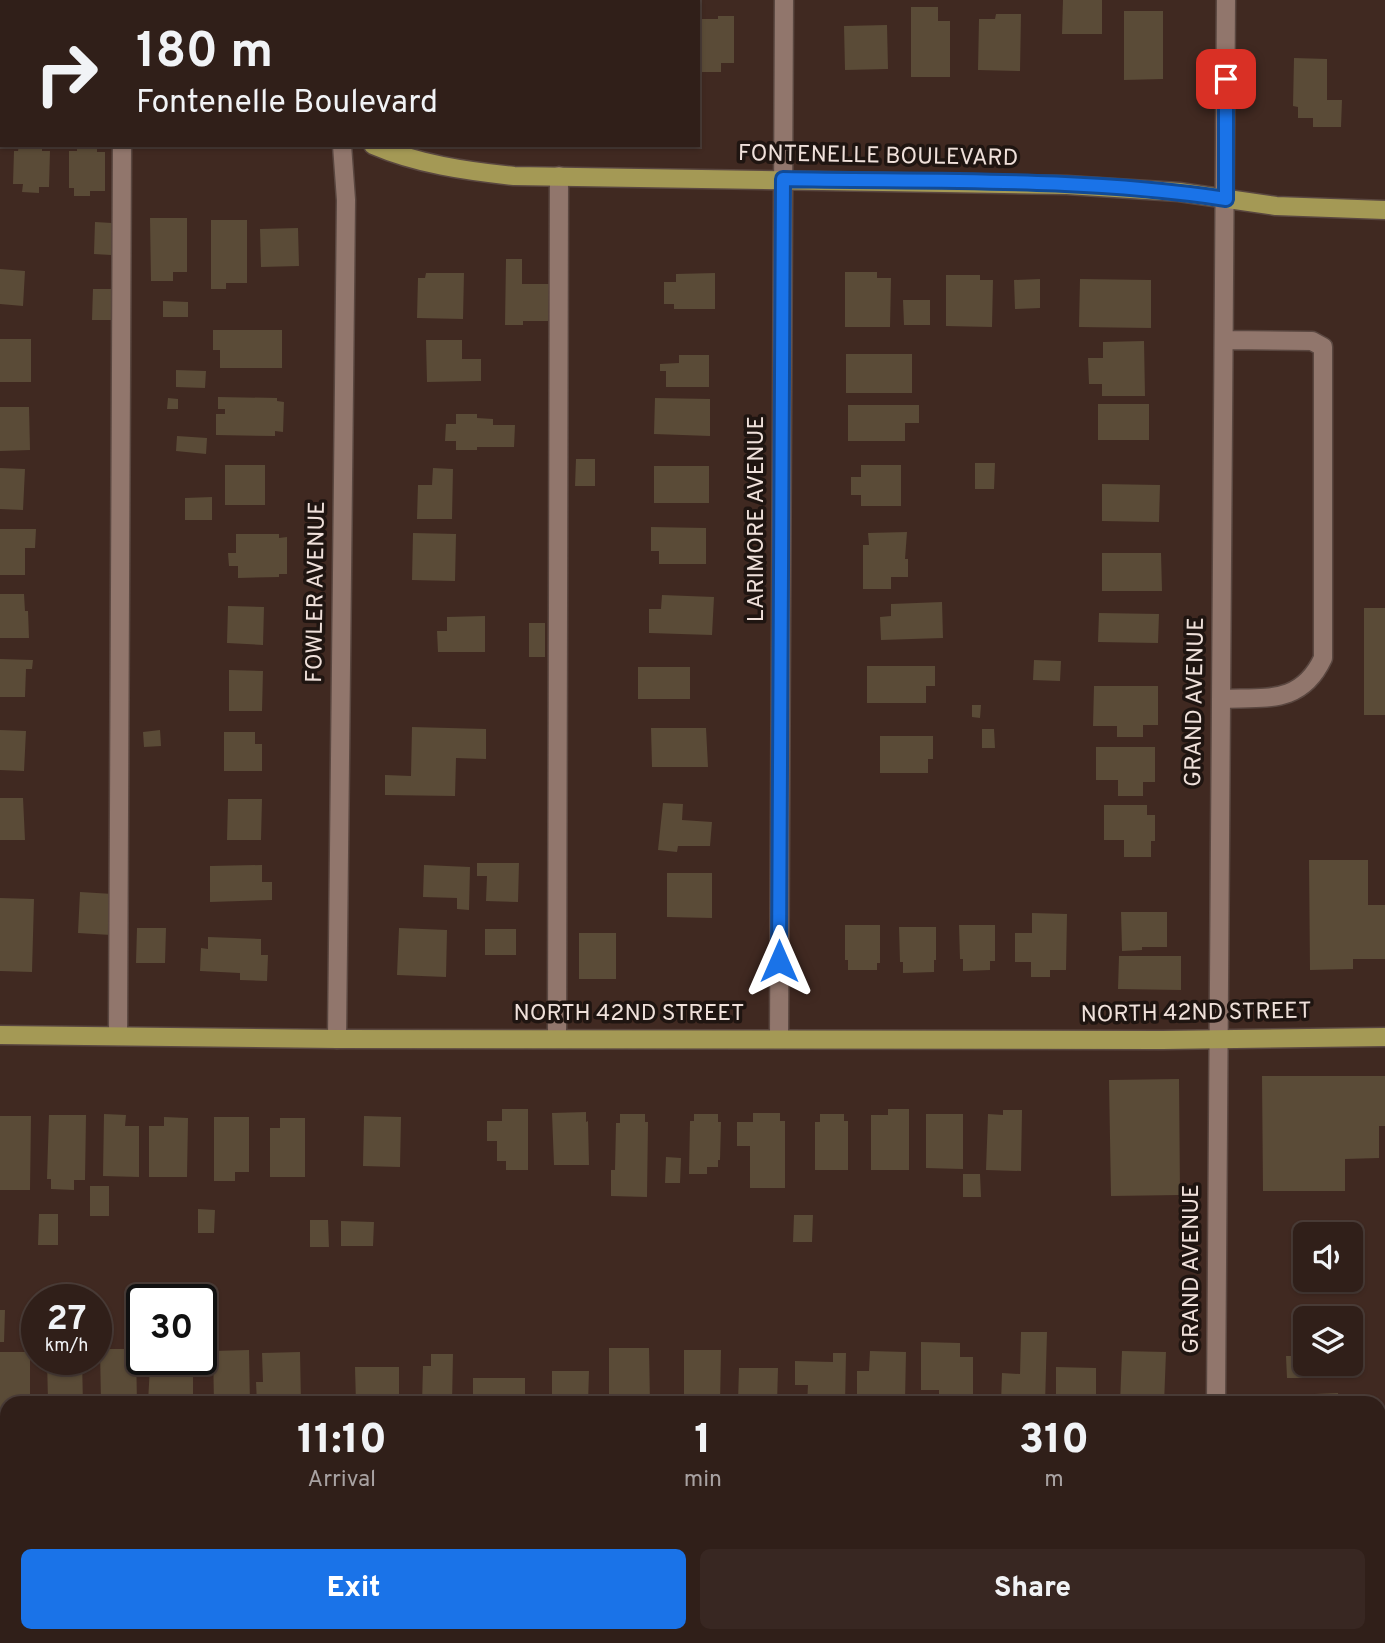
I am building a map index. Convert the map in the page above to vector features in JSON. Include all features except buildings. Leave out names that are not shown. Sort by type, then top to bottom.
[{"type":"main road","name":"FONTENELLE BOULEVARD","points":[[378,147],[401,157],[475,172],[514,176],[1066,185],[1179,192],[1276,206],[1385,210]]},
{"type":"main road","name":"NORTH 42ND STREET","points":[[0,1035],[337,1039],[1161,1040],[1385,1037]]},
{"type":"street","name":"LARIMORE AVENUE","points":[[779,1038],[784,0]]},
{"type":"street","name":"GRAND AVENUE","points":[[1216,1396],[1226,0]]},
{"type":"street","points":[[118,1036],[122,147]]},
{"type":"street","name":"FOWLER AVENUE","points":[[337,1039],[346,214],[342,147]]},
{"type":"street","points":[[557,1038],[559,176]]},
{"type":"street","points":[[1221,699],[1274,697],[1297,691],[1315,676],[1323,658],[1323,347],[1312,341],[1224,340]]},
{"type":"route","points":[[779,961],[783,179],[1066,185],[1179,192],[1226,199],[1226,79]]}]
